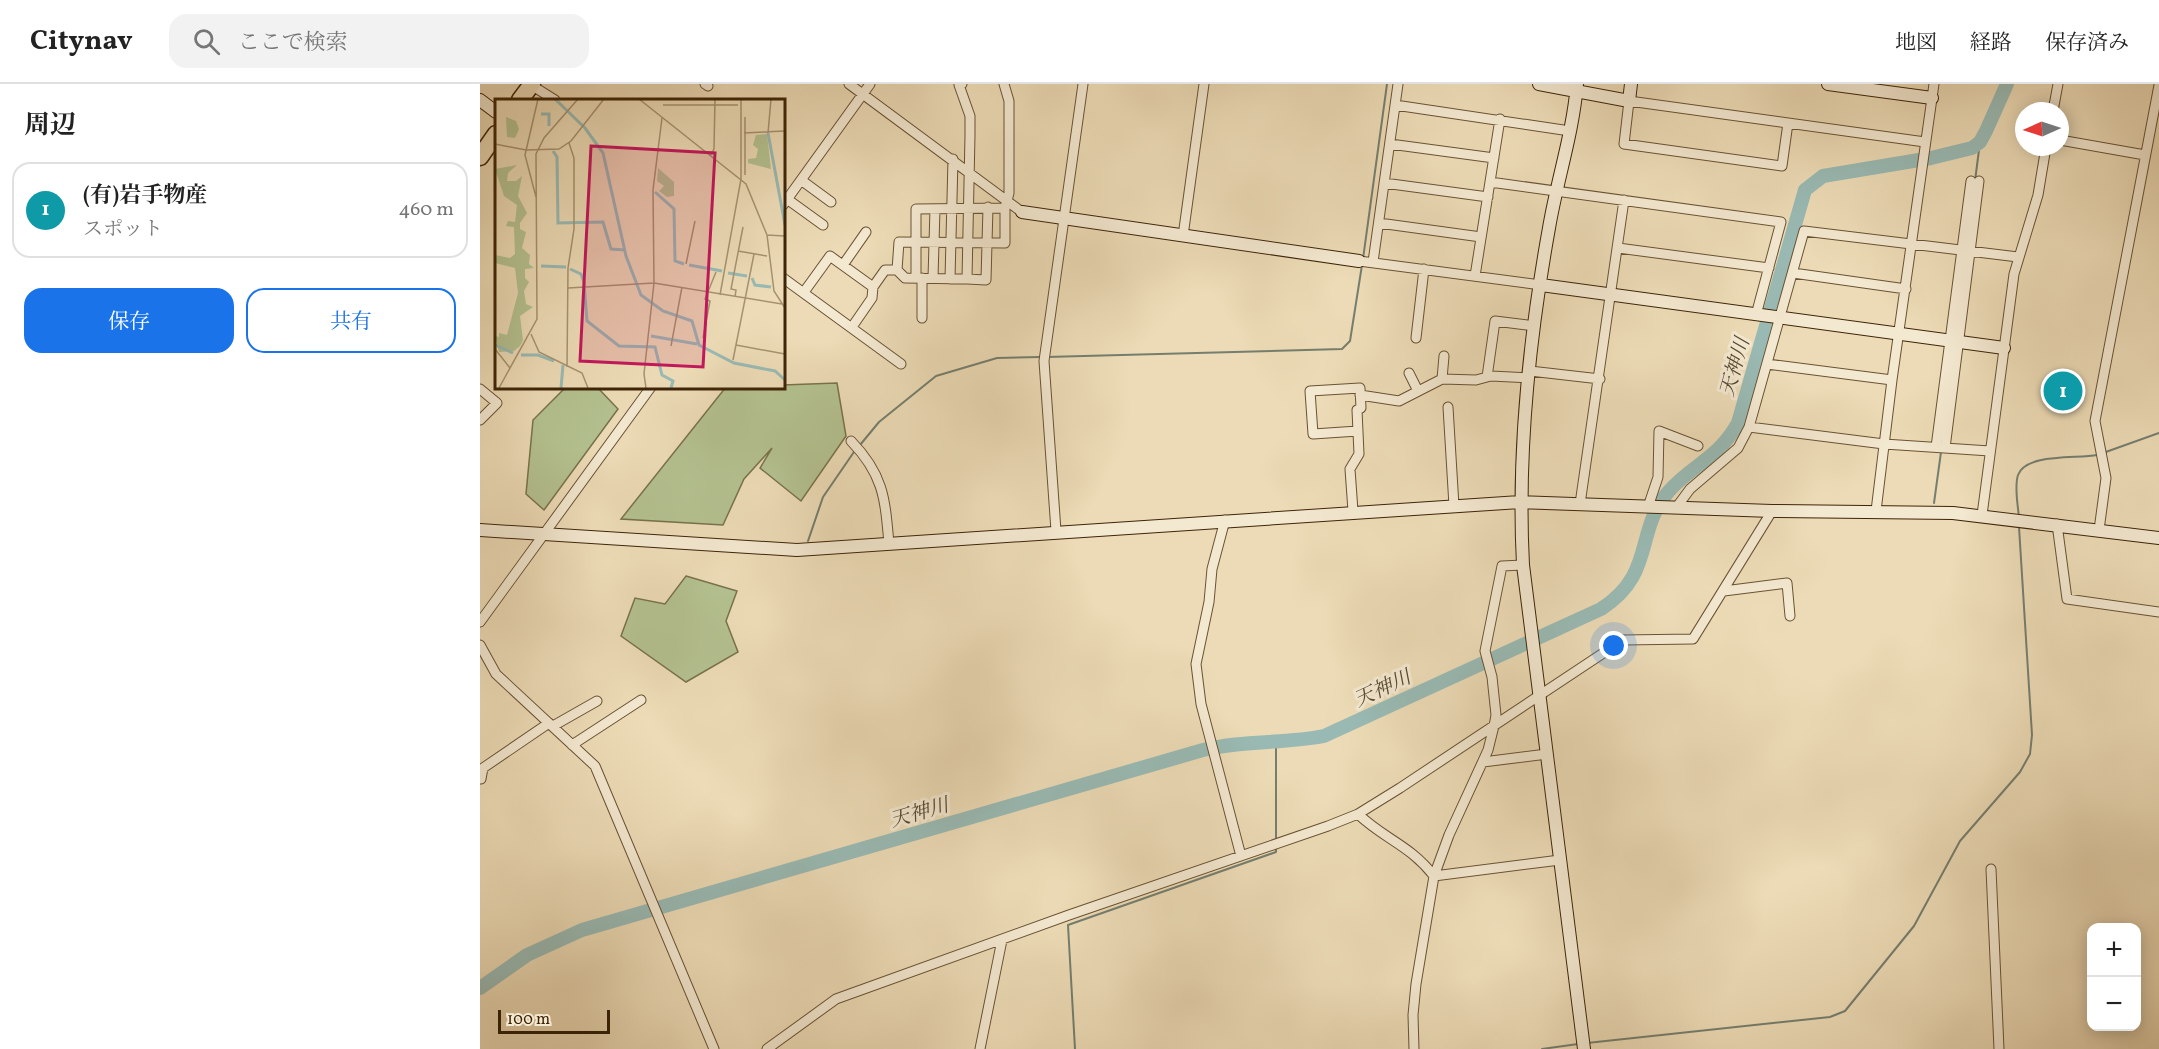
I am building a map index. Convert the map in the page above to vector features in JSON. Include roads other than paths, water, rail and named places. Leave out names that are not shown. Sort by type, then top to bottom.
[{"type":"highway","points":[[521,99],[531,85]]},
{"type":"highway","points":[[480,157],[495,135]]},
{"type":"street","points":[[849,84],[970,172],[1006,205],[1022,212],[1366,262],[2004,348]]},
{"type":"street","points":[[823,225],[785,202],[870,84]]},
{"type":"street","points":[[962,84],[959,85],[970,116],[967,279]]},
{"type":"street","points":[[897,270],[899,242],[1005,243],[1006,205],[1009,194],[1009,101],[1004,84]]},
{"type":"street","points":[[1056,531],[1045,357],[1083,84]]},
{"type":"street","points":[[1183,236],[1204,84]]},
{"type":"street","points":[[1366,262],[1379,223],[1398,84]]},
{"type":"street","points":[[1539,84],[1577,87],[1629,101],[1925,142]]},
{"type":"street","points":[[1631,84],[1624,144],[1782,166],[1788,123]]},
{"type":"street","points":[[1828,84],[1890,88],[1932,98]]},
{"type":"street","points":[[1876,511],[1934,84]]},
{"type":"street","points":[[2055,102],[2058,84]]},
{"type":"street","points":[[531,85],[553,99]]},
{"type":"street","points":[[2099,530],[2106,478],[2095,421],[2159,85]]},
{"type":"street","points":[[1577,87],[1570,131],[1556,191],[1535,326],[1523,424],[1520,502],[1523,565],[1584,1049]]},
{"type":"street","points":[[480,100],[495,111]]},
{"type":"street","points":[[1395,105],[1570,131]]},
{"type":"street","points":[[1475,276],[1500,119]]},
{"type":"street","points":[[2069,142],[2145,155]]},
{"type":"street","points":[[1390,144],[1494,158]]},
{"type":"street","points":[[1982,515],[2018,258],[2038,195],[2044,156]]},
{"type":"street","points":[[950,279],[953,159]]},
{"type":"street","points":[[801,180],[831,202]]},
{"type":"street","points":[[1940,448],[1975,181]]},
{"type":"street","points":[[1490,182],[1781,222],[1756,315]]},
{"type":"street","points":[[1384,183],[1488,197]]},
{"type":"street","points":[[1580,504],[1600,379],[1624,200]]},
{"type":"street","points":[[922,318],[916,209],[968,209],[1006,205]]},
{"type":"street","points":[[852,327],[872,298],[873,287],[885,270],[897,270],[905,278],[986,280],[988,207]]},
{"type":"street","points":[[933,278],[935,209]]},
{"type":"street","points":[[1379,223],[1481,237]]},
{"type":"street","points":[[1676,508],[1690,489],[1738,448],[1749,427],[1804,231],[2018,258]]},
{"type":"street","points":[[843,265],[866,232]]},
{"type":"street","points":[[1618,248],[1769,268]]},
{"type":"street","points":[[804,292],[830,256],[873,287]]},
{"type":"street","points":[[1416,338],[1424,269]]},
{"type":"street","points":[[1793,273],[1906,289]]},
{"type":"street","points":[[784,279],[902,364]]},
{"type":"street","points":[[1487,377],[1495,321],[1535,326]]},
{"type":"street","points":[[1442,379],[1444,356]]},
{"type":"street","points":[[1767,364],[1892,380]]},
{"type":"street","points":[[1409,373],[1418,391]]},
{"type":"street","points":[[1360,395],[1399,401],[1442,379],[1476,380],[1487,377],[1529,375],[1600,379]]},
{"type":"street","points":[[480,622],[650,388]]},
{"type":"street","points":[[1353,512],[1350,469],[1359,454],[1358,431],[1357,410],[1361,408],[1360,388],[1310,391],[1313,434],[1358,431]]},
{"type":"street","points":[[480,389],[497,403],[480,420]]},
{"type":"street","points":[[1448,407],[1454,506]]},
{"type":"street","points":[[1749,427],[1884,444],[1990,451]]},
{"type":"street","points":[[1648,507],[1658,477],[1659,431],[1698,446]]},
{"type":"street","points":[[851,441],[867,457],[885,494],[889,544]]},
{"type":"street","points":[[480,530],[759,549],[842,548],[1056,531],[1520,502],[1772,512],[1876,511],[1982,515],[2159,538]]},
{"type":"street","points":[[767,1049],[836,999],[1358,814],[1623,640],[1693,639],[1772,512]]},
{"type":"street","points":[[1225,520],[1212,569],[1209,602],[1196,664],[1201,704],[1240,856]]},
{"type":"street","points":[[2057,524],[2067,599],[2159,612]]},
{"type":"street","points":[[1414,1049],[1413,1016],[1416,984],[1434,876],[1449,835],[1483,762],[1494,726],[1496,715],[1492,676],[1485,651],[1502,566],[1523,565]]},
{"type":"street","points":[[1724,591],[1787,583],[1790,616]]},
{"type":"street","points":[[480,645],[496,674],[595,766],[714,1049]]},
{"type":"street","points":[[572,744],[641,700]]},
{"type":"street","points":[[481,779],[483,768],[551,725],[597,701]]},
{"type":"street","points":[[1483,762],[1547,754]]},
{"type":"street","points":[[1358,814],[1376,831],[1420,857],[1434,876]]},
{"type":"street","points":[[1434,876],[1560,860]]},
{"type":"street","points":[[1991,869],[1999,1049]]},
{"type":"street","points":[[980,1049],[1002,940]]},
{"type":"waterway","points":[[1363,259],[1387,84]]},
{"type":"waterway","name":"天神川","points":[[480,988],[527,955],[582,930],[1203,750],[1324,736],[1601,609],[1618,596],[1630,581],[1643,552],[1651,521],[1669,491],[1714,453],[1738,423],[1805,190],[1823,176],[1931,158],[1972,148],[1980,142],[2007,84]]},
{"type":"waterway","points":[[1975,181],[1980,142]]},
{"type":"waterway","points":[[1046,357],[1342,349],[1350,341],[1362,265]]},
{"type":"waterway","points":[[860,445],[879,422],[936,376],[997,358],[1040,357]]},
{"type":"waterway","points":[[2103,453],[2159,433]]},
{"type":"waterway","points":[[808,541],[823,497],[856,449]]},
{"type":"waterway","points":[[1934,503],[1941,452]]},
{"type":"waterway","points":[[2019,518],[2016,485],[2018,475],[2023,468],[2041,460],[2097,455]]},
{"type":"waterway","points":[[1587,1043],[1830,1017],[1845,1011],[1914,926],[1960,841],[2020,772],[2030,754],[2032,735],[2019,527]]},
{"type":"waterway","points":[[1276,741],[1276,842]]},
{"type":"waterway","points":[[1075,1049],[1068,925],[1276,852],[1276,848]]},
{"type":"waterway","points":[[1542,1049],[1578,1044]]},
{"type":"place","name":"(有)岩手物産","points":[[2063,391]]}]
